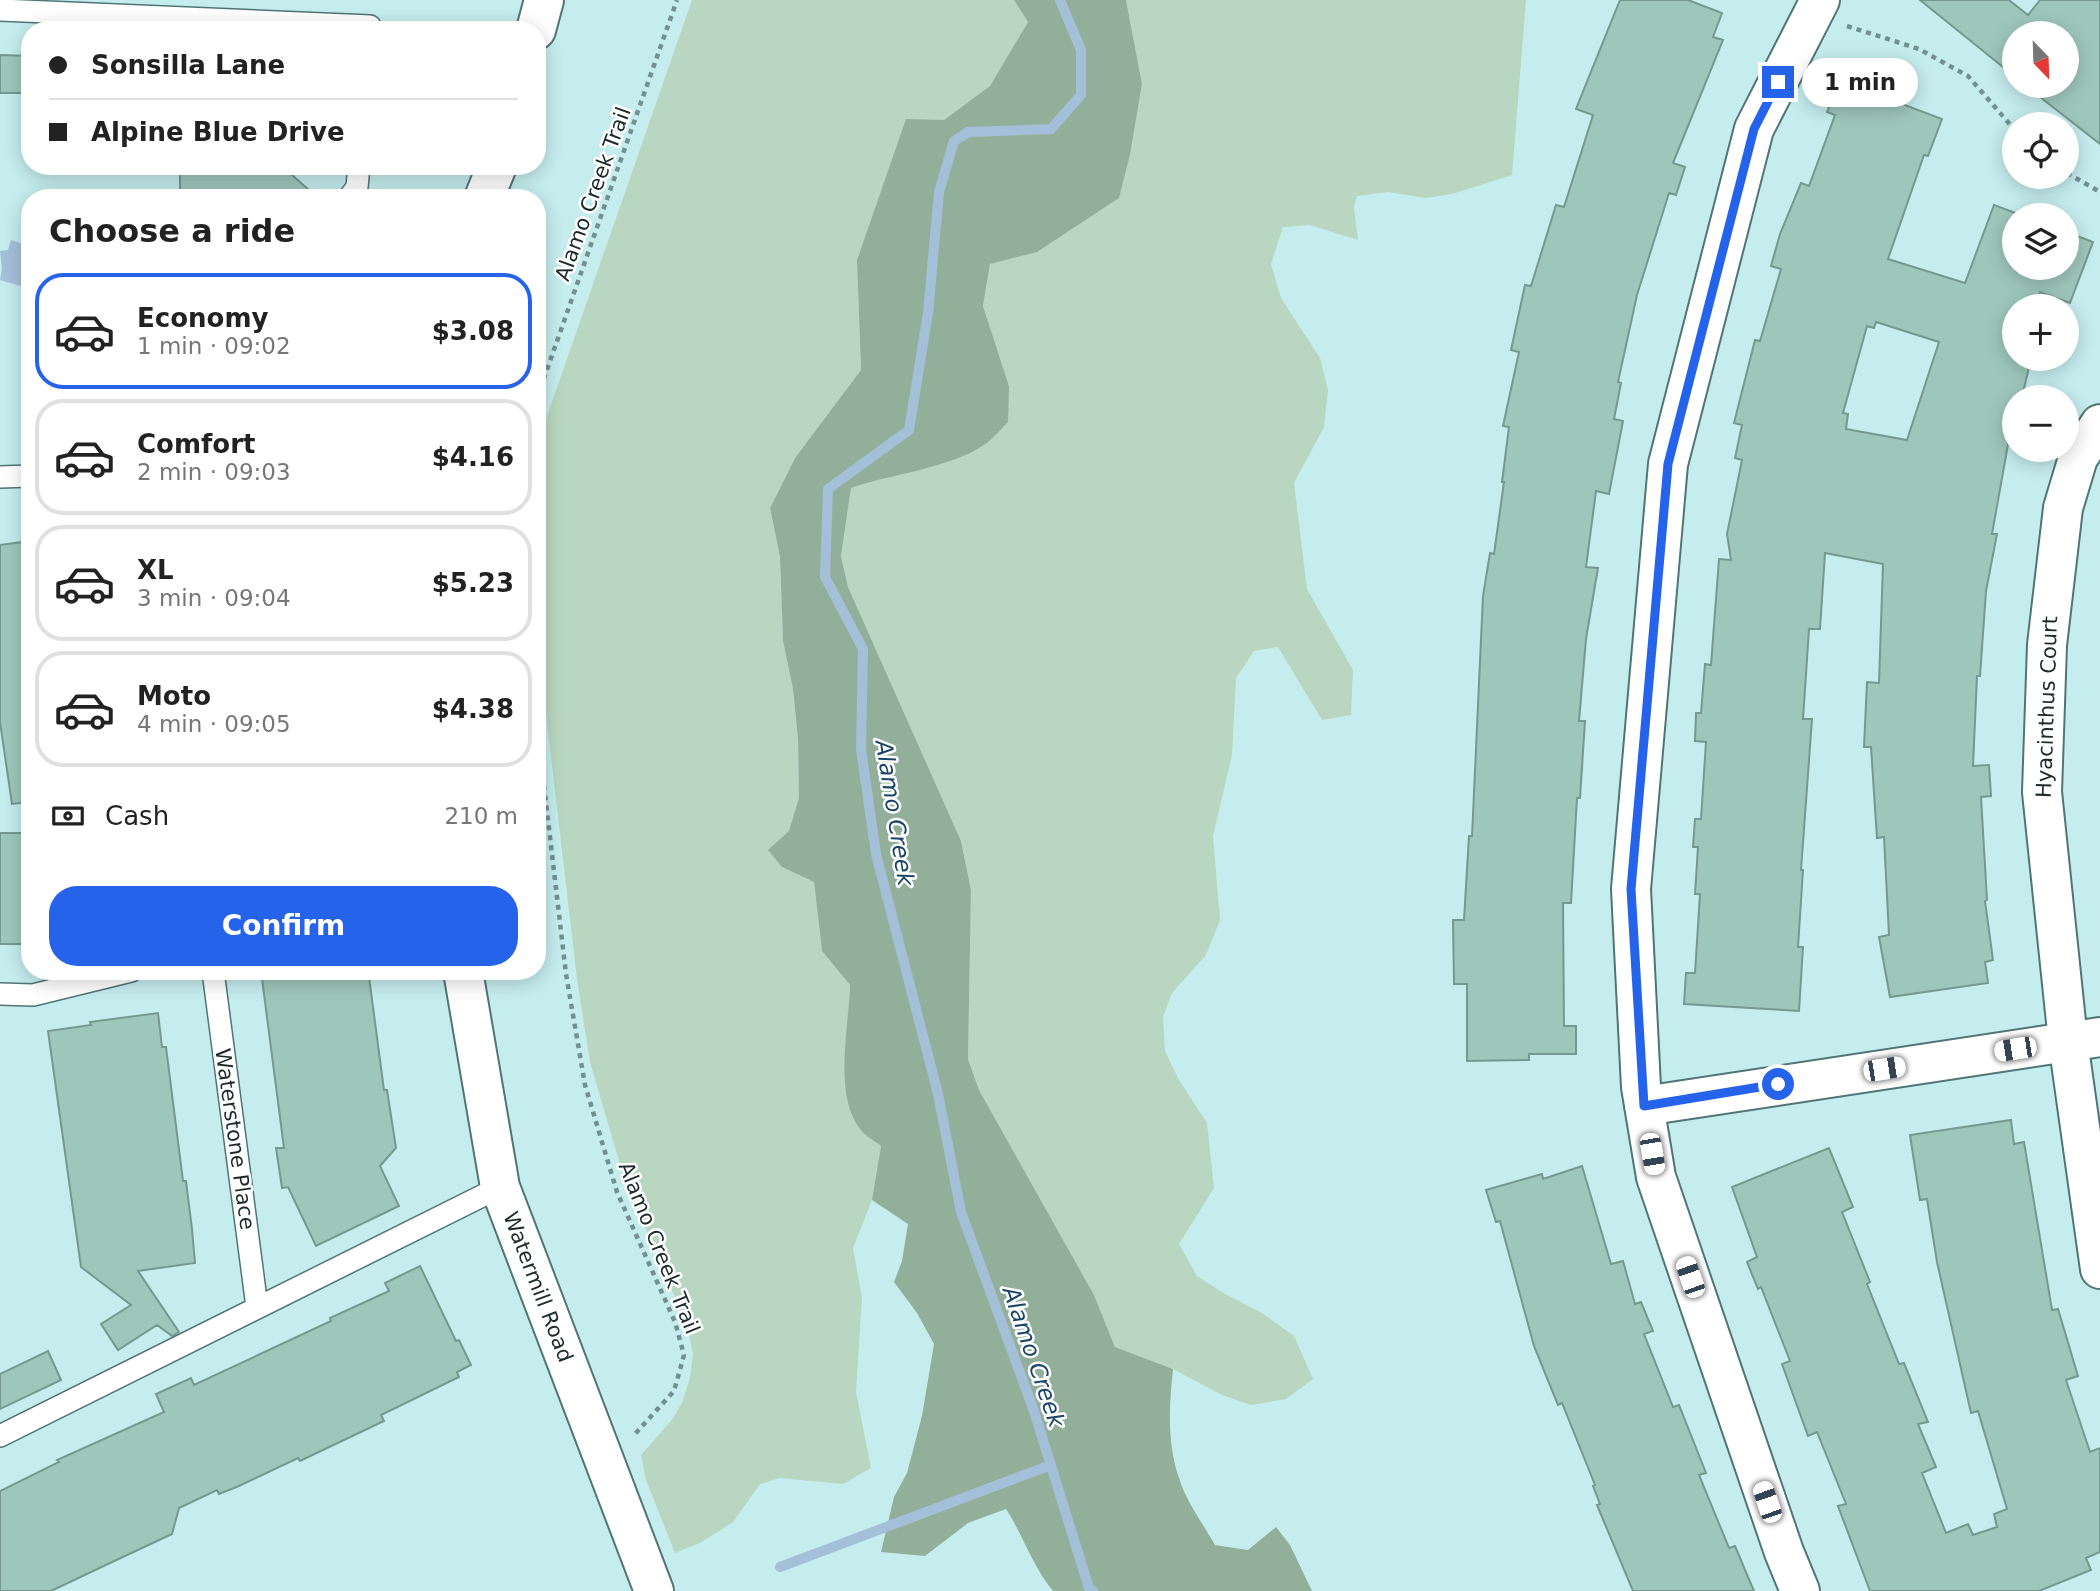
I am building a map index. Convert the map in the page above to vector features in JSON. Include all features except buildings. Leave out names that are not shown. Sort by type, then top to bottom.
[{"type":"street","points":[[538,21],[544,0]]},
{"type":"street","points":[[1800,1591],[1784,1552],[1656,1177],[1644,1106],[1631,889],[1668,464],[1754,129],[1817,5]]},
{"type":"street","name":"Hyacinthus Court","points":[[2100,424],[2078,458],[2063,508],[2047,645],[2042,792],[2084,1039],[2075,1084],[2085,1177],[2100,1269]]},
{"type":"street","name":"Watermill Road","points":[[465,980],[500,1187],[654,1591]]},
{"type":"street","points":[[1644,1106],[2084,1039]]},
{"type":"lane","points":[[0,10],[254,21]]},
{"type":"lane","points":[[0,477],[21,476]]},
{"type":"lane","points":[[0,994],[33,995],[94,980]]},
{"type":"lane","name":"Waterstone Place","points":[[214,980],[257,1307]]},
{"type":"lane","points":[[0,1436],[500,1187]]},
{"type":"path","name":"Alamo Creek Trail","points":[[546,372],[677,0]]},
{"type":"path","points":[[1817,5],[1858,32],[1919,49],[1968,76],[2002,115]]},
{"type":"path","points":[[2079,180],[2100,192]]},
{"type":"path","name":"Alamo Creek Trail","points":[[546,803],[566,974],[585,1085],[617,1192],[675,1322],[684,1355],[674,1391],[636,1430],[633,1443]]},
{"type":"green space","points":[[692,0],[1014,0],[1028,22],[991,86],[944,120],[887,175],[857,260],[861,370],[795,458],[770,508],[780,557],[783,641],[793,689],[798,740],[799,798],[782,867],[814,882],[822,951],[850,985],[849,1018],[860,1129],[881,1146],[872,1200],[853,1248],[862,1298],[856,1392],[871,1468],[843,1484],[780,1478],[760,1484],[733,1522],[700,1543],[675,1553],[646,1480],[641,1455],[671,1421],[682,1403],[690,1378],[693,1354],[687,1325],[624,1178],[590,1062],[577,979],[546,714],[546,419]]},
{"type":"green space","points":[[1014,0],[1126,0],[1142,84],[1130,155],[1119,198],[1037,252],[990,264],[983,306],[1009,386],[1008,422],[987,443],[970,453],[938,465],[851,488],[841,556],[848,587],[961,841],[971,890],[968,1059],[979,1090],[1094,1295],[1115,1347],[1173,1369],[1170,1424],[1175,1465],[1186,1495],[1215,1545],[1248,1550],[1276,1527],[1290,1545],[1312,1591],[1053,1591],[1006,1509],[968,1523],[925,1556],[881,1552],[894,1497],[907,1473],[922,1416],[934,1344],[917,1313],[894,1282],[902,1261],[908,1224],[872,1200],[881,1146],[860,1129],[847,1098],[845,1060],[850,985],[822,951],[814,882],[782,867],[768,850],[789,831],[799,798],[798,740],[793,689],[783,641],[780,557],[770,508],[795,458],[861,370],[857,260],[906,119],[944,120],[990,86],[1028,22]]},
{"type":"green space","points":[[1126,0],[1526,0],[1512,175],[1452,194],[1426,198],[1388,192],[1357,196],[1354,207],[1358,240],[1310,225],[1283,227],[1271,264],[1281,298],[1320,358],[1328,390],[1324,427],[1294,483],[1307,589],[1353,670],[1351,715],[1322,720],[1278,647],[1254,651],[1236,678],[1232,755],[1213,836],[1220,920],[1206,955],[1172,993],[1163,1017],[1165,1051],[1179,1080],[1207,1123],[1214,1188],[1179,1244],[1197,1276],[1262,1313],[1294,1336],[1313,1379],[1286,1399],[1251,1405],[1222,1395],[1173,1369],[1115,1347],[1094,1295],[979,1090],[968,1059],[971,890],[961,841],[848,587],[841,556],[851,488],[888,475],[1009,386],[983,306],[990,264],[1037,252],[1119,197],[1130,155],[1142,84]]},
{"type":"water","points":[[11,240],[21,243],[21,286],[0,280],[0,251],[8,250]]},
{"type":"waterway","name":"Alamo Creek","points":[[1060,0],[1081,50],[1081,95],[1051,129],[968,132],[954,141],[939,192],[928,313],[909,430],[828,489],[825,577],[863,649],[861,749],[876,854],[938,1094],[961,1212],[1034,1411],[1089,1588],[1093,1591]]},
{"type":"waterway","points":[[780,1567],[1051,1465]]},
{"type":"route","points":[[1778,82],[1754,129],[1668,464],[1631,889],[1644,1106],[1778,1084]]}]
